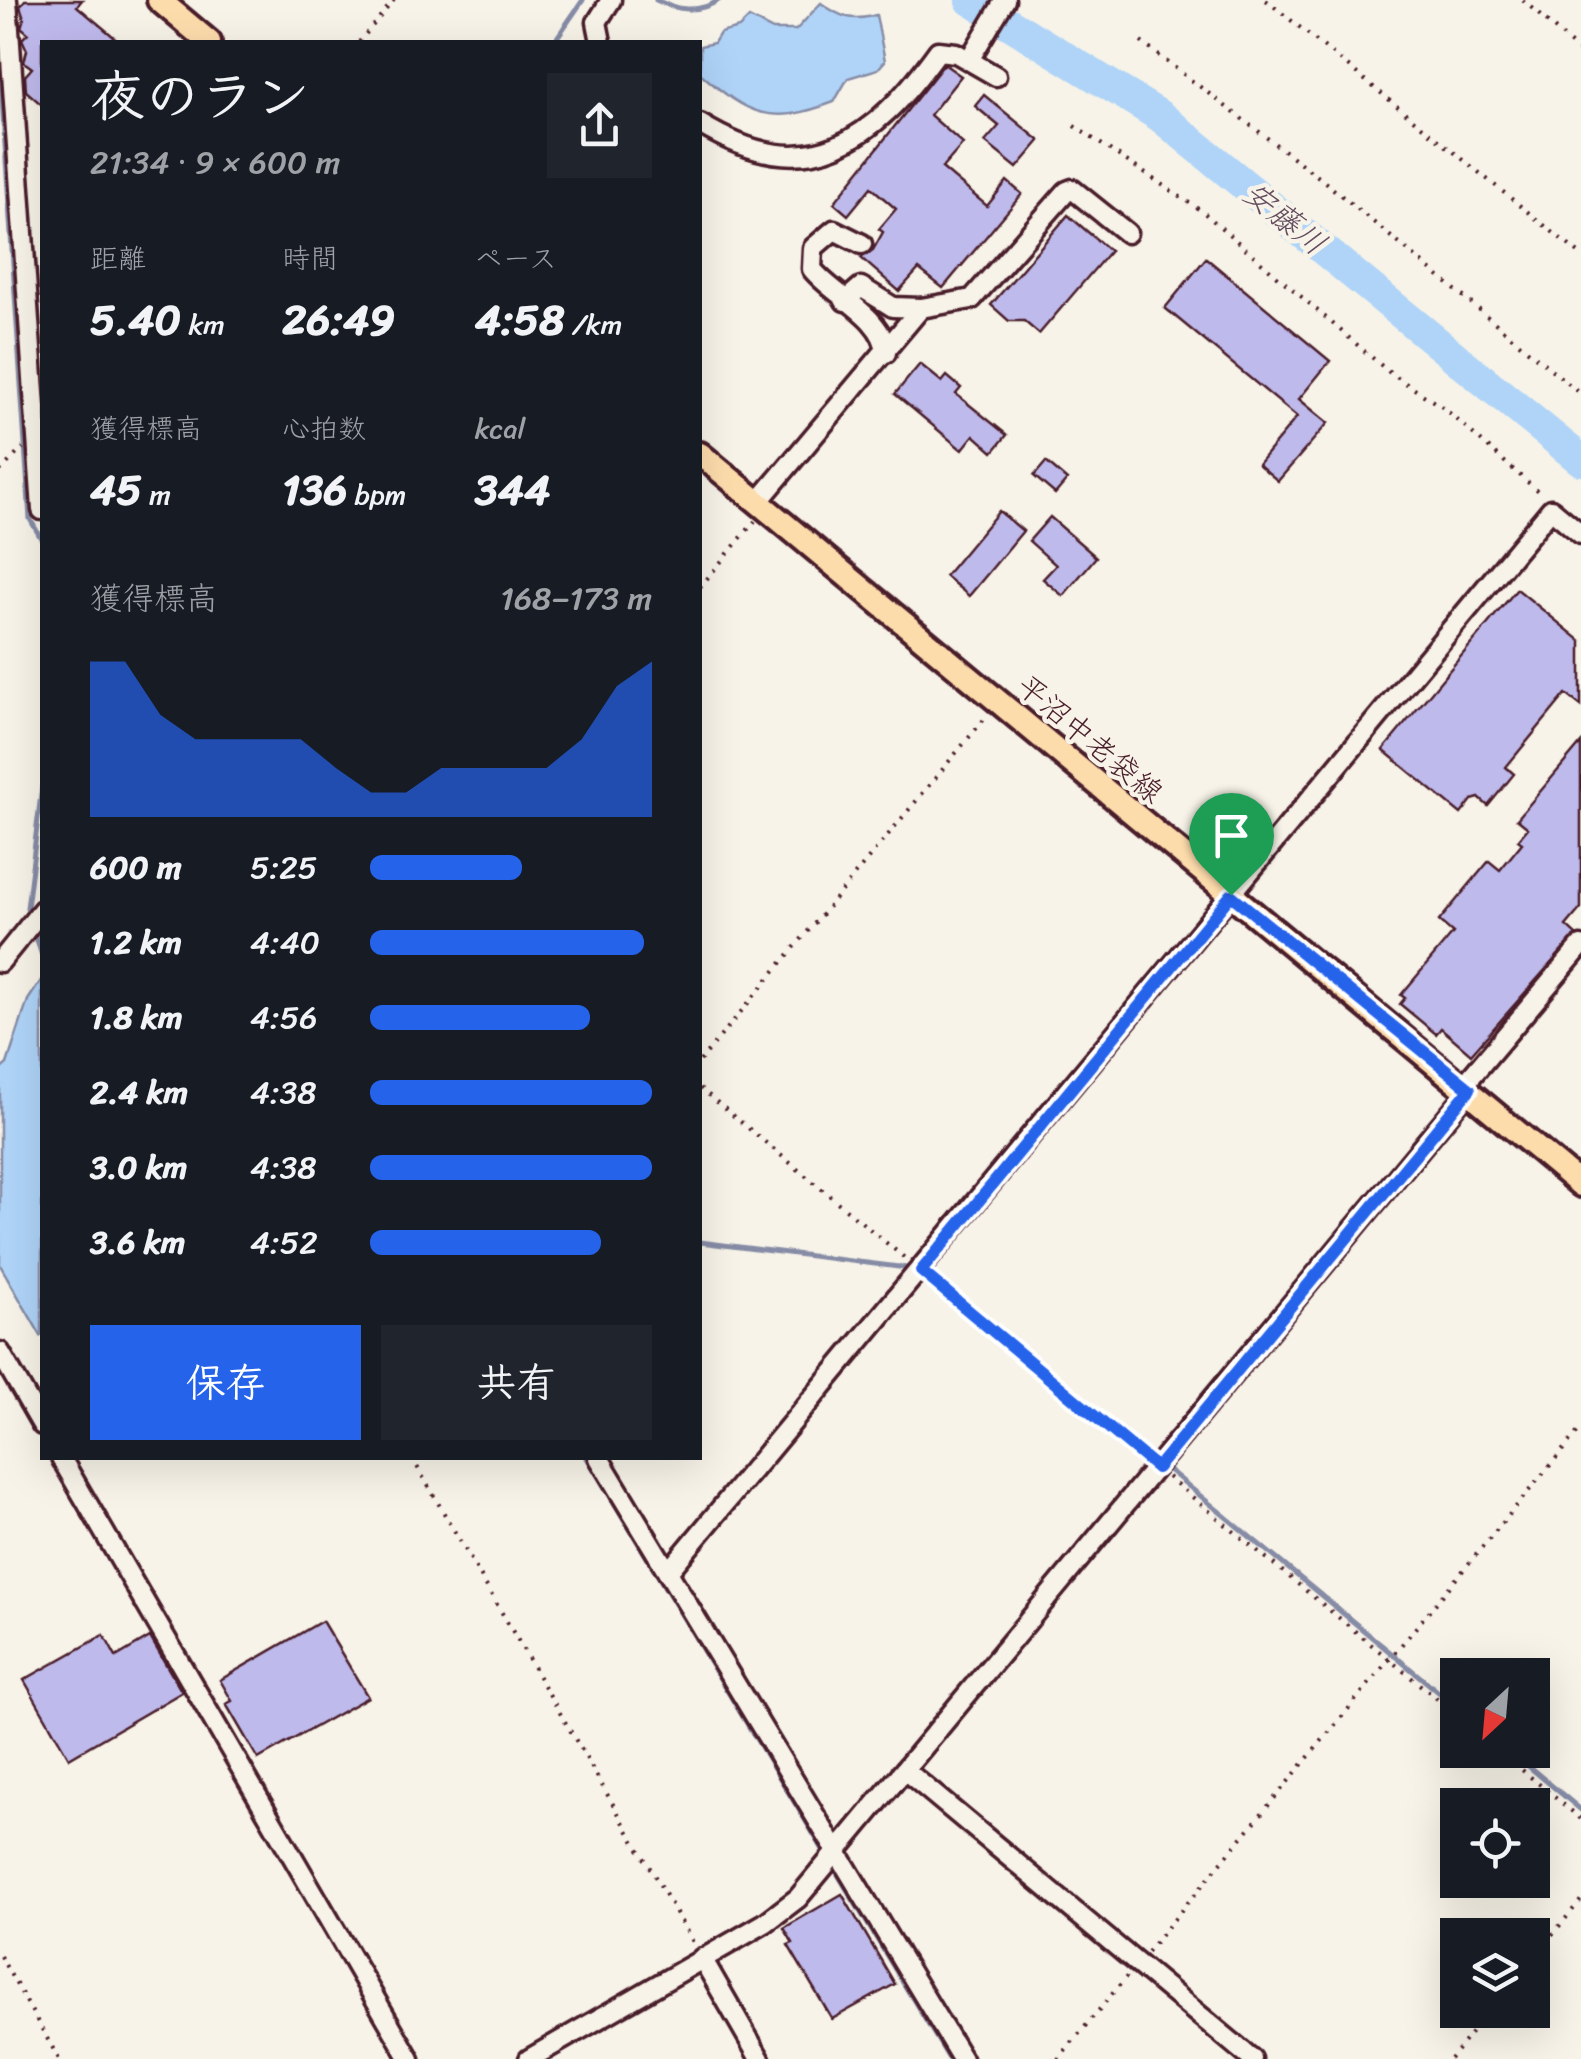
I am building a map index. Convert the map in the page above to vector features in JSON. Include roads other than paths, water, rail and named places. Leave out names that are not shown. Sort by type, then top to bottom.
[{"type":"main road","points":[[159,0],[207,40]]},
{"type":"main road","name":"平沼中老袋線","points":[[702,456],[1581,1185]]},
{"type":"street","points":[[0,8],[7,0]]},
{"type":"street","points":[[7,0],[40,479]]},
{"type":"street","points":[[601,40],[597,22],[612,0]]},
{"type":"street","points":[[968,60],[1004,0]]},
{"type":"street","points":[[702,125],[727,141],[761,152],[837,147],[886,117],[938,50],[944,49],[996,76]]},
{"type":"street","points":[[845,301],[861,287],[893,307],[921,308],[972,299],[1067,191],[1072,190],[1127,234]]},
{"type":"street","points":[[862,244],[834,230],[813,248],[812,270],[876,326],[886,340],[886,354]]},
{"type":"street","points":[[762,505],[921,308]]},
{"type":"street","points":[[668,1572],[1550,509],[1581,534]]},
{"type":"street","points":[[0,962],[40,912]]},
{"type":"street","points":[[530,2059],[765,1923],[798,1898],[1157,1468],[1581,946]]},
{"type":"street","points":[[0,1352],[40,1422]]},
{"type":"street","points":[[62,1460],[410,2059]]},
{"type":"street","points":[[600,1460],[962,2059]]},
{"type":"street","points":[[906,1771],[1252,2059]]},
{"type":"street","points":[[702,1958],[760,2059]]},
{"type":"water","points":[[821,3],[847,17],[876,15],[885,61],[878,69],[848,78],[834,102],[793,114],[762,113],[747,107],[702,75],[702,46],[714,43],[720,33],[739,28],[749,18],[773,30],[796,30]]},
{"type":"water","points":[[40,982],[40,1334],[0,1265],[0,1070],[7,1064],[28,1000]]},
{"type":"waterway","points":[[555,40],[583,0]]},
{"type":"waterway","points":[[656,0],[688,9],[719,0]]},
{"type":"waterway","name":"安藤川","points":[[971,0],[1160,116],[1581,460]]},
{"type":"waterway","points":[[0,70],[30,519],[40,536]]},
{"type":"waterway","points":[[30,920],[27,908],[40,802]]},
{"type":"waterway","points":[[34,930],[40,950]]},
{"type":"waterway","points":[[702,1242],[915,1269]]},
{"type":"waterway","points":[[926,1270],[1440,1693]]},
{"type":"waterway","points":[[588,1460],[949,2059]]},
{"type":"waterway","points":[[1531,1768],[1581,1810]]}]
